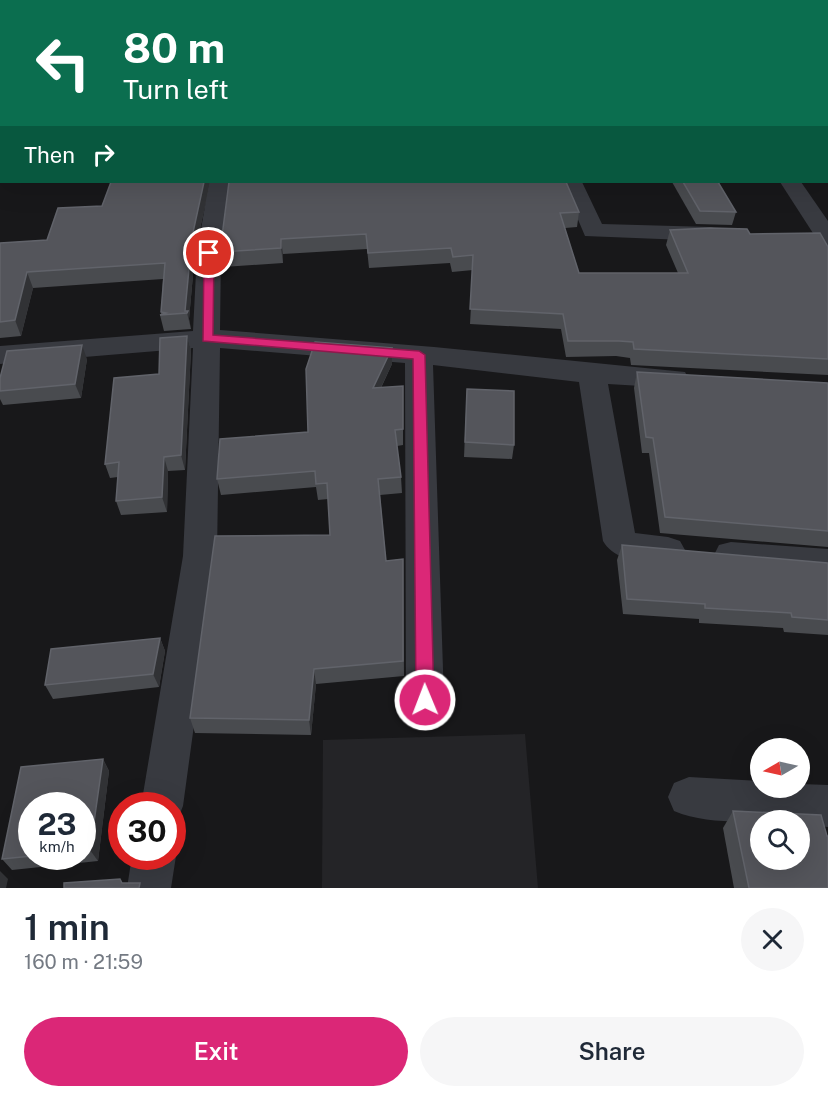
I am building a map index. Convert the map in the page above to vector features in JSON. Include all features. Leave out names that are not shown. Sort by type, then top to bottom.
[{"type":"street","points":[[164,792],[200,556],[209,253],[220,183]]},
{"type":"street","points":[[572,183],[593,231],[733,234]]},
{"type":"street","points":[[803,189],[827,238]]},
{"type":"street","points":[[803,236],[827,238]]},
{"type":"street","points":[[0,354],[207,338],[419,355],[592,374],[698,380]]},
{"type":"street","points":[[419,355],[425,700]]},
{"type":"street","points":[[592,374],[620,541],[632,547],[828,563]]},
{"type":"street","points":[[689,797],[828,806]]},
{"type":"street","points":[[149,888],[152,870]]},
{"type":"shaded area","points":[[525,734],[538,888],[322,888],[323,740]]},
{"type":"building","points":[[111,183],[204,183],[192,237],[185,311],[188,311],[187,313],[160,315],[166,313],[161,312],[165,263],[27,272],[15,320],[0,322],[0,243],[47,240],[58,208],[102,206]]},
{"type":"building","points":[[229,183],[566,183],[579,212],[560,213],[579,273],[688,273],[670,230],[711,228],[747,229],[750,234],[820,233],[828,247],[828,359],[634,349],[633,342],[619,341],[568,341],[563,314],[470,309],[473,255],[453,257],[451,248],[368,253],[366,234],[281,239],[281,248],[220,252]]},
{"type":"building","points":[[684,183],[719,183],[736,212],[700,211]]},
{"type":"building","points":[[187,336],[181,455],[164,457],[162,497],[116,501],[119,462],[105,464],[114,378],[159,374],[160,338]]},
{"type":"building","points":[[315,342],[392,348],[373,388],[403,386],[403,429],[395,430],[401,477],[378,479],[386,561],[403,559],[403,661],[314,669],[309,720],[190,718],[215,536],[330,535],[327,483],[316,484],[315,471],[217,479],[220,439],[308,432],[306,369]]},
{"type":"building","points":[[82,345],[75,384],[0,391],[0,378],[7,351]]},
{"type":"building","points":[[637,372],[828,383],[828,531],[665,517],[653,438],[646,437]]},
{"type":"building","points":[[467,389],[514,391],[514,445],[465,442]]},
{"type":"building","points":[[622,545],[828,563],[828,620],[792,617],[791,613],[705,608],[705,604],[627,599]]},
{"type":"building","points":[[160,638],[153,674],[45,685],[51,649]]},
{"type":"building","points":[[103,759],[96,808],[96,792],[18,792],[18,857],[2,859],[21,767]]},
{"type":"building","points":[[733,811],[750,812],[750,870],[810,870],[810,814],[821,815],[828,836],[828,888],[749,888]]},
{"type":"building","points":[[120,879],[122,883],[140,883],[139,888],[64,888],[64,883]]},
{"type":"route","points":[[209,253],[207,338],[419,355],[425,700]]}]
